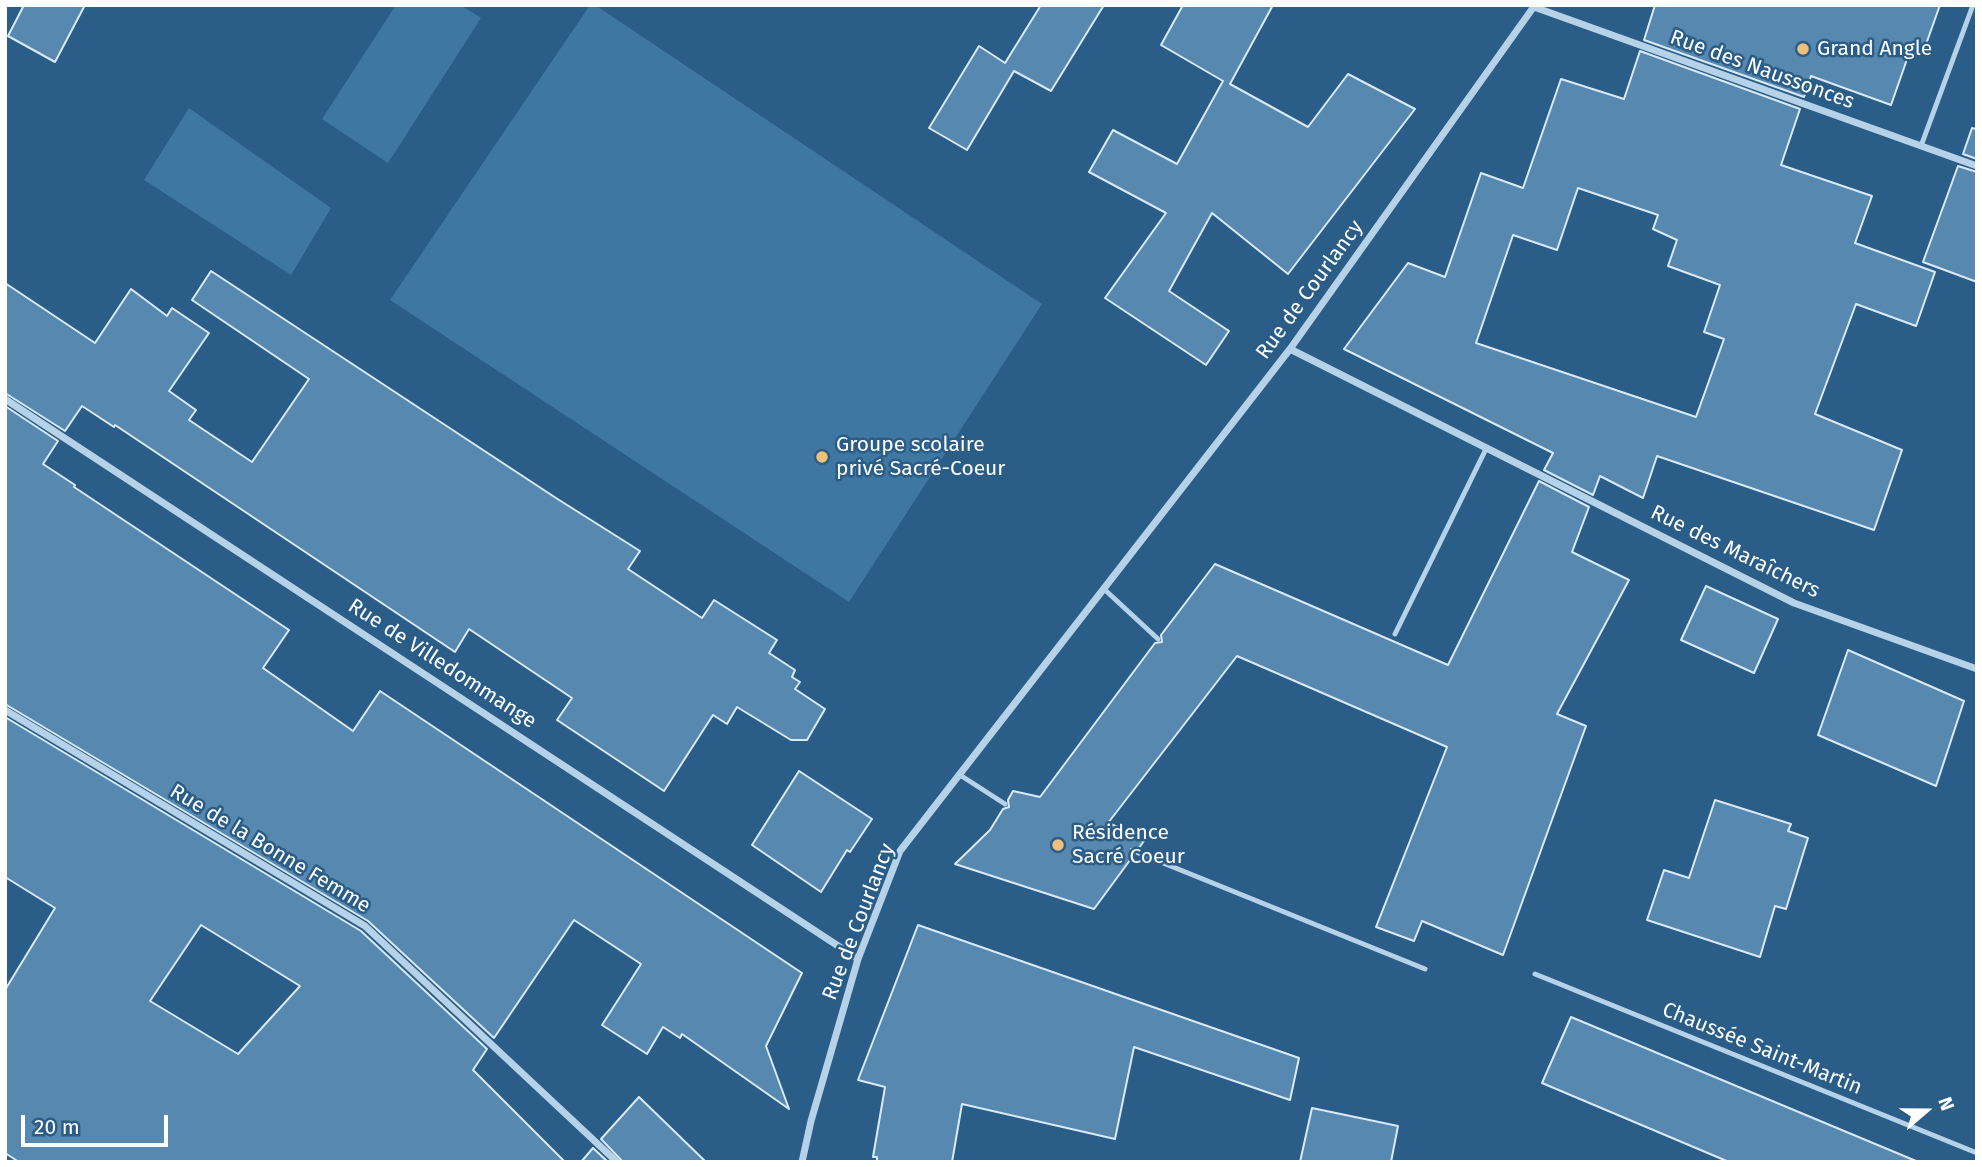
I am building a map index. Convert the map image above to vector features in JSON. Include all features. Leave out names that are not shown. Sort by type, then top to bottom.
[{"type":"street","name":"Rue des Naussonces","points":[[1534,6],[1977,166]]},
{"type":"street","name":"Rue de Courlancy","points":[[802,1162],[811,1121],[858,959],[900,851],[1290,349],[1534,6]]},
{"type":"street","name":"Rue des Maraîchers","points":[[1290,349],[1794,603],[1977,668]]},
{"type":"street","name":"Rue de Villedommange","points":[[5,399],[858,959]]},
{"type":"street","name":"Rue de la Bonne Femme","points":[[5,710],[365,926],[617,1162]]},
{"type":"lane","points":[[1921,146],[1973,5]]},
{"type":"lane","points":[[1395,635],[1486,449]]},
{"type":"lane","points":[[1104,589],[1158,639]]},
{"type":"lane","points":[[960,775],[1005,804]]},
{"type":"lane","points":[[1136,852],[1425,969]]},
{"type":"lane","name":"Chaussée Saint-Martin","points":[[1535,974],[1977,1153]]},
{"type":"shaded area","points":[[396,5],[461,5],[481,18],[388,163],[322,119]]},
{"type":"shaded area","points":[[590,5],[595,5],[1042,304],[849,602],[390,300]]},
{"type":"shaded area","points":[[189,108],[331,208],[291,275],[144,180]]},
{"type":"building","points":[[24,5],[85,5],[55,62],[8,36]]},
{"type":"building","points":[[1041,5],[1104,5],[1051,91],[1014,71],[967,150],[929,128],[979,46],[1005,63]]},
{"type":"building","points":[[1183,5],[1273,5],[1230,84],[1308,127],[1348,74],[1415,109],[1288,274],[1212,213],[1169,291],[1229,331],[1206,365],[1105,298],[1166,213],[1089,172],[1113,130],[1177,164],[1223,81],[1161,45]]},
{"type":"building","name":"Grand Angle","points":[[1655,5],[1940,5],[1924,50],[1912,45],[1891,105],[1811,76],[1804,97],[1644,40]]},
{"type":"building","points":[[1640,51],[1800,109],[1781,165],[1872,196],[1855,243],[1935,272],[1916,326],[1856,304],[1815,414],[1902,450],[1874,530],[1657,456],[1643,498],[1600,476],[1593,495],[1544,470],[1553,453],[1344,349],[1408,263],[1445,277],[1481,173],[1523,188],[1561,79],[1624,99]],"holes":[[[1578,188],[1658,215],[1653,229],[1677,240],[1668,266],[1720,285],[1704,332],[1724,339],[1696,417],[1476,343],[1513,235],[1557,250]]]},
{"type":"building","points":[[1972,128],[1977,129],[1977,159],[1963,154]]},
{"type":"building","points":[[1958,166],[1977,172],[1977,282],[1923,262]]},
{"type":"building","points":[[211,271],[640,551],[628,569],[702,618],[714,600],[777,640],[769,653],[795,670],[792,677],[800,682],[795,689],[825,709],[807,740],[791,740],[737,707],[727,724],[713,715],[664,791],[557,720],[572,698],[469,629],[455,652],[115,425],[114,427],[82,406],[65,431],[5,393],[5,283],[95,343],[131,289],[167,316],[172,308],[209,333],[169,391],[196,410],[189,420],[252,462],[309,379],[192,300]]},
{"type":"building","points":[[5,406],[58,441],[43,464],[289,630],[263,668],[353,731],[380,691],[802,973],[766,1046],[789,1109],[682,1034],[680,1038],[663,1027],[647,1054],[602,1025],[641,964],[574,920],[494,1038],[368,921],[5,704]]},
{"type":"building","points":[[1539,481],[1589,507],[1572,552],[1629,580],[1557,714],[1586,726],[1503,955],[1422,921],[1414,941],[1376,927],[1447,747],[1237,656],[1108,823],[1146,838],[1139,848],[1131,849],[1133,856],[1094,909],[955,864],[990,830],[1003,809],[1009,807],[1008,800],[1013,791],[1040,797],[1155,643],[1162,642],[1161,635],[1215,564],[1448,665]]},
{"type":"building","points":[[1706,586],[1778,619],[1754,673],[1681,640]]},
{"type":"building","points":[[1848,650],[1964,701],[1936,786],[1818,735]]},
{"type":"building","points":[[5,717],[361,931],[487,1049],[473,1070],[565,1162],[19,1162],[5,1153],[5,990],[55,908],[5,877]],"holes":[[[201,925],[300,986],[238,1054],[150,1001]]]},
{"type":"building","points":[[799,771],[872,819],[850,852],[847,850],[821,892],[752,845]]},
{"type":"building","points":[[1715,800],[1791,824],[1788,831],[1808,838],[1786,909],[1775,906],[1760,957],[1647,920],[1664,870],[1689,878]]},
{"type":"building","points":[[918,925],[1299,1058],[1290,1100],[1134,1047],[1115,1139],[962,1104],[952,1162],[877,1162],[877,1157],[873,1157],[885,1087],[858,1080]]},
{"type":"building","points":[[1571,1017],[1916,1162],[1729,1162],[1542,1083]]},
{"type":"building","points":[[639,1097],[706,1162],[623,1162],[601,1139]]},
{"type":"building","points":[[1312,1108],[1398,1126],[1391,1162],[1300,1162]]},
{"type":"building","points":[[593,1148],[608,1162],[581,1162]]},
{"type":"place","name":"Grand Angle","points":[[1803,49]]},
{"type":"place","name":"Groupe scolaire privé Sacré-Coeur","points":[[822,457]]},
{"type":"place","name":"Résidence Sacré Coeur","points":[[1058,845]]}]
